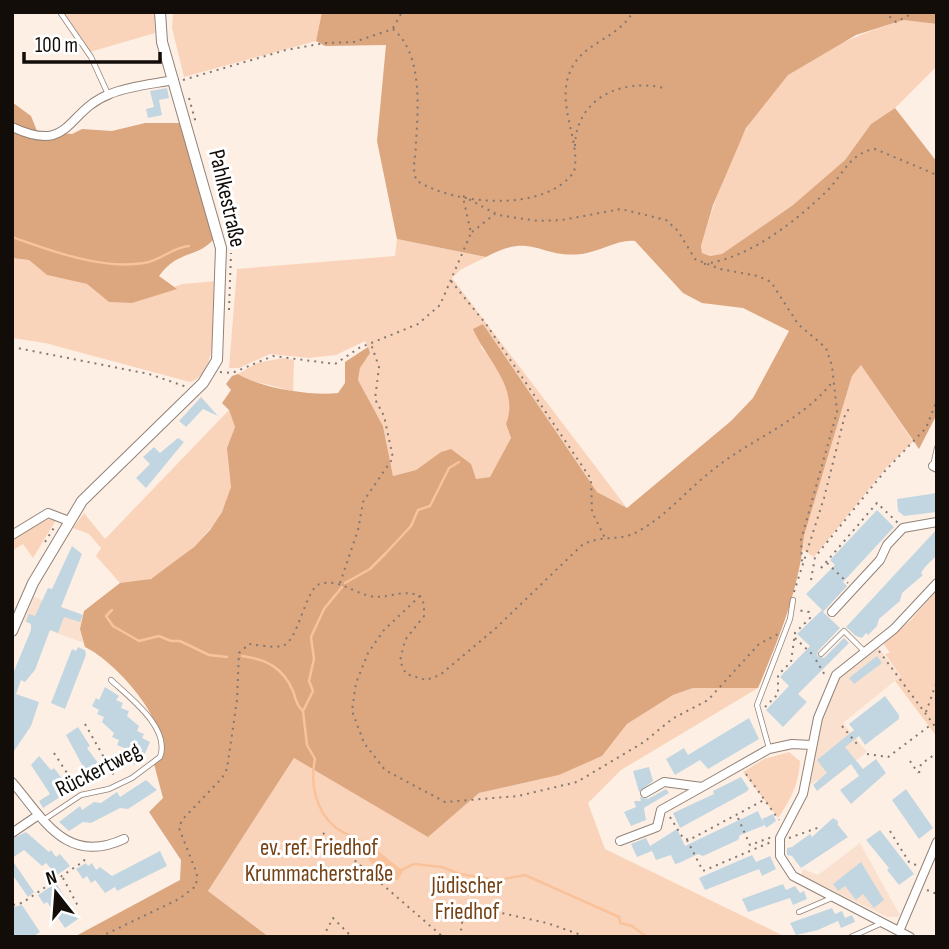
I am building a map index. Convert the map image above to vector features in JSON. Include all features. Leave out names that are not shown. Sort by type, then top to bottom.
[{"type":"street","name":"Pahlkestraße","points":[[160,12],[162,42],[178,80],[221,248],[218,355],[214,370]]},
{"type":"street","points":[[12,127],[35,138],[52,136],[108,94],[178,80]]},
{"type":"street","points":[[12,631],[33,583],[69,521],[98,482],[152,435],[214,370]]},
{"type":"street","points":[[12,535],[48,513],[69,521]]},
{"type":"street","points":[[832,612],[880,560],[887,545],[903,528],[937,522]]},
{"type":"street","points":[[910,937],[900,929],[788,872],[780,856],[781,836],[803,794],[811,745],[831,683],[842,669],[917,606],[937,583]]},
{"type":"street","points":[[620,841],[657,827],[661,810],[769,750],[792,744],[811,745]]},
{"type":"street","name":"Rückertweg","points":[[12,782],[39,819],[63,838],[88,845]]},
{"type":"street","points":[[646,793],[664,782],[702,787]]},
{"type":"street","name":"Rückertweg","points":[[12,833],[39,819]]},
{"type":"street","points":[[88,845],[106,845],[124,839]]},
{"type":"street","points":[[900,929],[937,842]]},
{"type":"lane","points":[[60,12],[91,57],[108,94]]},
{"type":"lane","points":[[935,467],[937,448]]},
{"type":"lane","points":[[769,750],[758,711],[761,690],[786,631],[793,600]]},
{"type":"lane","points":[[821,654],[844,631],[864,651]]},
{"type":"lane","name":"Rückertweg","points":[[39,819],[81,796],[120,785],[154,764],[160,757],[162,744],[147,716],[111,680]]},
{"type":"lane","points":[[799,912],[834,897]]},
{"type":"lane","points":[[851,937],[884,922]]},
{"type":"path","points":[[178,80],[286,50],[325,43],[355,42],[393,29],[402,12]]},
{"type":"path","points":[[575,150],[566,116],[570,74],[581,56],[606,40],[633,12]]},
{"type":"path","points":[[884,12],[896,22],[915,12]]},
{"type":"path","points":[[393,29],[412,54],[416,75],[415,177],[420,183],[462,196],[495,214],[550,221],[609,209],[658,217],[673,225],[690,254],[703,264],[758,276],[771,282],[798,324],[826,348],[838,412],[801,540],[802,563]]},
{"type":"path","points":[[462,196],[516,200],[550,194],[574,172],[575,150],[582,116],[595,101],[631,85],[664,88]]},
{"type":"path","points":[[703,264],[726,259],[776,232],[829,188],[855,155],[864,151],[875,149],[937,175]]},
{"type":"path","points":[[462,196],[471,233]]},
{"type":"path","points":[[214,370],[232,373],[274,356],[335,364],[371,343],[424,320],[440,304],[471,233],[495,214]]},
{"type":"path","points":[[450,280],[486,324],[591,479],[592,512],[605,538]]},
{"type":"path","points":[[339,584],[355,542],[363,502],[393,458],[384,416],[375,399],[379,367],[371,343]]},
{"type":"path","points":[[12,347],[149,374],[177,382],[194,391]]},
{"type":"path","points":[[100,937],[179,899],[196,886],[197,874],[179,828],[182,820],[222,778],[227,769],[237,701],[239,653],[249,644],[288,644],[297,630],[301,611],[312,590],[323,583],[339,584],[369,596],[404,593],[419,597],[424,604],[424,616],[405,639],[400,661],[406,674],[426,680],[440,675],[496,628],[589,541],[628,536],[662,515],[707,474],[799,413],[833,381]]},
{"type":"path","points":[[811,580],[815,557],[885,471],[926,428],[937,400]]},
{"type":"path","points":[[793,600],[802,563],[822,507],[845,415],[850,407]]},
{"type":"path","points":[[821,568],[877,503],[903,528]]},
{"type":"path","points":[[826,562],[854,588]]},
{"type":"path","points":[[419,597],[384,630],[368,653],[356,683],[352,710],[364,743],[385,770],[445,802],[518,796],[577,782],[644,742],[672,719],[708,700],[760,644],[786,631]]},
{"type":"path","points":[[758,711],[778,694],[778,676],[791,662],[795,638],[810,618],[809,612],[792,610]]},
{"type":"path","points":[[795,638],[817,659],[823,669],[822,673],[831,683]]},
{"type":"path","points":[[867,754],[888,757],[935,726],[874,644]]},
{"type":"path","points":[[926,713],[937,681]]},
{"type":"path","points":[[85,724],[120,785]]},
{"type":"path","points":[[842,726],[857,744]]},
{"type":"path","points":[[910,761],[919,774],[921,764],[937,752]]},
{"type":"path","points":[[54,753],[81,796]]},
{"type":"path","points":[[740,766],[764,800],[781,836]]},
{"type":"path","points":[[687,839],[737,817],[764,800]]},
{"type":"path","points":[[661,810],[674,821],[687,839],[703,871],[781,836]]},
{"type":"path","points":[[737,817],[750,845],[769,836],[797,838],[820,827]]},
{"type":"path","points":[[890,831],[909,862],[926,869]]},
{"type":"path","points":[[323,833],[443,937]]},
{"type":"path","points":[[13,905],[22,903],[84,862],[88,845]]},
{"type":"path","points":[[62,876],[79,908]]},
{"type":"path","points":[[919,888],[937,894]]},
{"type":"path","points":[[464,937],[461,929],[463,917],[479,908],[587,937]]},
{"type":"path","points":[[323,937],[333,918],[352,937]]},
{"type":"path","points":[[572,937],[574,932]]},
{"type":"shaded area","points":[[322,12],[937,12],[937,24],[903,20],[856,35],[788,75],[746,128],[713,205],[701,246],[702,253],[710,256],[722,254],[793,205],[845,160],[871,124],[895,108],[937,162],[937,414],[919,449],[861,365],[852,376],[804,536],[793,595],[758,688],[693,688],[673,695],[627,724],[602,756],[559,775],[479,793],[428,837],[294,758],[208,891],[269,937],[74,937],[180,880],[181,860],[149,812],[163,798],[154,764],[160,750],[159,734],[152,716],[127,681],[85,647],[80,629],[84,611],[120,583],[151,579],[194,547],[222,512],[231,487],[227,448],[235,427],[229,410],[222,403],[231,390],[226,384],[232,376],[238,374],[286,390],[338,393],[345,383],[345,362],[368,347],[370,353],[360,368],[358,380],[383,426],[393,476],[416,470],[441,452],[451,449],[471,464],[476,479],[490,477],[511,438],[506,424],[509,398],[500,375],[473,329],[483,324],[597,492],[627,508],[731,421],[753,398],[789,331],[743,308],[702,303],[683,293],[635,241],[622,242],[582,254],[555,253],[515,246],[486,257],[397,239],[377,141],[386,45],[325,46],[316,41]]},
{"type":"shaded area","points":[[12,102],[31,116],[37,131],[72,134],[82,129],[112,131],[145,123],[181,123],[214,239],[166,267],[159,276],[177,289],[132,303],[109,302],[87,284],[47,275],[29,260],[12,258]]},
{"type":"shaded area","points":[[34,597],[83,615],[80,629],[84,643],[24,621]]},
{"type":"shaded area","points":[[878,647],[901,676],[843,723],[867,752],[822,787],[817,780],[810,785],[819,728],[836,684],[847,670]]},
{"type":"shaded area","points":[[363,839],[403,871],[398,880],[388,879],[373,865],[358,844]]},
{"type":"shaded area","points":[[860,843],[900,915],[898,917],[887,917],[801,875],[803,869],[818,875]]},
{"type":"green space","points":[[62,12],[154,12],[155,33],[90,52]]},
{"type":"green space","points":[[173,12],[322,12],[316,41],[184,77],[172,28]]},
{"type":"green space","points":[[903,20],[937,24],[937,66],[895,108],[871,124],[845,160],[793,205],[722,254],[710,256],[702,253],[701,246],[724,177],[744,132],[771,92],[787,75],[812,58],[858,36]]},
{"type":"green space","points":[[397,239],[486,257],[460,270],[452,278],[627,508],[597,492],[483,324],[481,347],[505,383],[510,403],[506,424],[511,438],[490,477],[476,479],[441,452],[416,470],[393,476],[383,426],[358,380],[360,368],[370,353],[365,341],[336,355],[309,358],[270,354],[239,368],[229,368],[237,269],[395,256]]},
{"type":"green space","points":[[12,258],[29,260],[47,275],[87,284],[109,302],[132,303],[182,284],[216,281],[214,339],[206,367],[200,377],[190,382],[45,343],[12,338]]},
{"type":"green space","points":[[283,358],[294,360],[293,392],[238,374],[257,363]]},
{"type":"green space","points":[[861,364],[913,442],[887,467],[814,557],[803,550],[804,536],[852,376]]},
{"type":"green space","points":[[229,410],[235,427],[229,452],[231,485],[222,512],[213,526],[176,562],[144,581],[120,583],[96,556],[101,548],[89,534],[73,528],[84,513],[105,539]]},
{"type":"green space","points":[[42,519],[56,520],[33,558],[23,544],[12,551],[12,540]]},
{"type":"green space","points":[[937,590],[937,737],[895,681],[901,676],[885,654],[890,653],[883,643],[910,621]]},
{"type":"green space","points":[[693,688],[758,688],[621,770],[588,803],[605,849],[786,937],[269,937],[208,891],[294,758],[428,836],[479,793],[559,775],[602,756],[627,724],[673,695]]},
{"type":"green space","points":[[789,752],[800,761],[798,777],[794,791],[778,818],[743,772],[764,759]]},
{"type":"building","points":[[167,88],[169,98],[159,100],[162,115],[148,118],[146,109],[154,107],[150,91]]},
{"type":"building","points":[[201,397],[218,416],[203,409],[186,427],[179,421]]},
{"type":"building","points":[[178,438],[184,442],[146,488],[136,478],[150,464],[143,457],[154,447],[160,453]]},
{"type":"building","points":[[937,493],[937,512],[904,516],[898,511],[897,499]]},
{"type":"building","points":[[877,510],[894,527],[843,582],[847,586],[823,612],[840,628],[818,651],[817,656],[824,658],[844,638],[849,643],[798,694],[807,702],[783,727],[766,710],[789,686],[780,677],[810,646],[797,634],[822,610],[806,594],[835,565],[830,560]]},
{"type":"building","points":[[937,529],[937,555],[925,567],[921,573],[923,575],[902,593],[900,601],[879,619],[877,626],[868,635],[866,633],[862,638],[856,636],[846,627]]},
{"type":"building","points":[[72,546],[82,554],[61,607],[83,615],[80,622],[64,617],[58,633],[50,630],[35,670],[25,682],[21,680],[16,694],[39,702],[31,726],[12,754],[12,676],[31,630],[31,624],[26,622],[29,614],[35,616],[48,588],[52,589]]},
{"type":"building","points":[[78,647],[85,650],[86,655],[65,709],[51,703],[72,649],[76,651]]},
{"type":"building","points":[[877,656],[882,663],[854,684],[849,678]]},
{"type":"building","points":[[105,687],[119,696],[116,700],[123,703],[121,708],[129,711],[127,716],[139,726],[137,731],[144,734],[142,738],[150,742],[141,763],[136,761],[135,765],[127,761],[129,756],[122,753],[124,748],[117,745],[119,740],[112,737],[114,733],[102,722],[104,717],[97,714],[99,710],[92,706],[96,698],[99,700]]},
{"type":"building","points":[[885,696],[899,719],[865,745],[859,736],[845,747],[863,769],[876,759],[886,773],[851,804],[840,790],[859,776],[851,764],[817,791],[813,785],[827,773],[817,760],[854,730],[849,724]]},
{"type":"building","points":[[749,718],[759,739],[708,769],[700,760],[675,775],[666,759],[684,748],[688,755]]},
{"type":"building","points":[[78,727],[90,746],[87,748],[106,774],[83,789],[79,782],[88,776],[66,735]]},
{"type":"building","points":[[39,756],[51,770],[54,768],[71,790],[43,808],[39,801],[50,794],[31,765]]},
{"type":"building","points":[[649,767],[653,781],[639,792],[633,771]]},
{"type":"building","points":[[741,777],[749,789],[746,792],[680,828],[673,813],[714,794],[713,791]]},
{"type":"building","points":[[146,780],[157,790],[128,809],[120,808],[91,823],[83,822],[69,831],[59,822],[80,806],[82,810],[94,802],[101,803],[117,792],[120,797]]},
{"type":"building","points":[[666,789],[669,793],[644,808],[646,820],[631,826],[624,812],[636,807],[634,801],[641,801],[640,797],[648,799]]},
{"type":"building","points":[[906,789],[933,828],[919,839],[892,800]]},
{"type":"building","points":[[758,811],[764,825],[762,819],[773,814],[776,821],[766,828],[765,825],[740,835],[738,840],[703,856],[698,854],[679,863],[675,864],[671,855],[656,860],[652,851],[637,857],[631,844],[646,838],[650,846],[677,829],[685,846]]},
{"type":"building","points":[[833,818],[848,837],[801,868],[792,856],[787,855],[787,848],[810,834],[812,837]]},
{"type":"building","points":[[880,830],[914,874],[899,885],[866,840]]},
{"type":"building","points":[[26,832],[49,852],[51,850],[56,857],[60,854],[70,866],[57,875],[46,863],[42,866],[24,850],[12,858],[12,839]]},
{"type":"building","points":[[160,851],[167,866],[117,891],[115,887],[105,893],[95,880],[91,883],[87,876],[83,879],[76,869],[86,863],[88,866],[92,863],[96,870],[100,867],[112,876]]},
{"type":"building","points":[[752,855],[756,862],[770,856],[776,869],[762,876],[759,869],[705,890],[699,878]]},
{"type":"building","points":[[12,860],[34,892],[28,897],[12,874]]},
{"type":"building","points":[[861,862],[884,900],[874,908],[863,894],[856,900],[845,886],[838,891],[833,884]]},
{"type":"building","points":[[56,883],[78,919],[65,928],[47,902],[44,904],[38,895]]},
{"type":"building","points":[[783,884],[786,890],[795,886],[800,893],[804,891],[807,899],[793,905],[790,898],[748,912],[742,899]]},
{"type":"building","points":[[22,905],[40,932],[32,937],[12,937],[12,907]]},
{"type":"building","points":[[832,908],[835,914],[842,911],[845,918],[852,915],[855,922],[841,928],[838,921],[818,930],[796,935],[790,923]]},
{"type":"waterway","points":[[12,237],[77,258],[112,264],[150,262],[189,246]]},
{"type":"waterway","points":[[345,583],[370,569],[386,553],[411,526],[418,510],[430,506],[449,468],[459,462]]},
{"type":"waterway","points":[[303,711],[313,691],[309,681],[314,659],[311,637],[324,609],[342,587]]},
{"type":"waterway","points":[[112,610],[106,616],[113,626],[139,641],[159,636],[180,641],[209,655],[227,657]]},
{"type":"waterway","points":[[242,656],[258,659],[279,670],[289,683],[303,711],[307,745],[315,759],[314,787],[323,813],[335,827],[360,841]]},
{"type":"waterway","points":[[401,870],[414,864],[442,867],[460,874],[498,880],[525,875],[619,917],[620,923],[632,926],[647,937]]},
{"type":"waterway","points":[[653,937],[662,937]]},
{"type":"park label","name":"ev. ref. Friedhof Krummacherstraße","points":[[319,860]]},
{"type":"park label","name":"Jüdischer Friedhof","points":[[467,898]]}]
